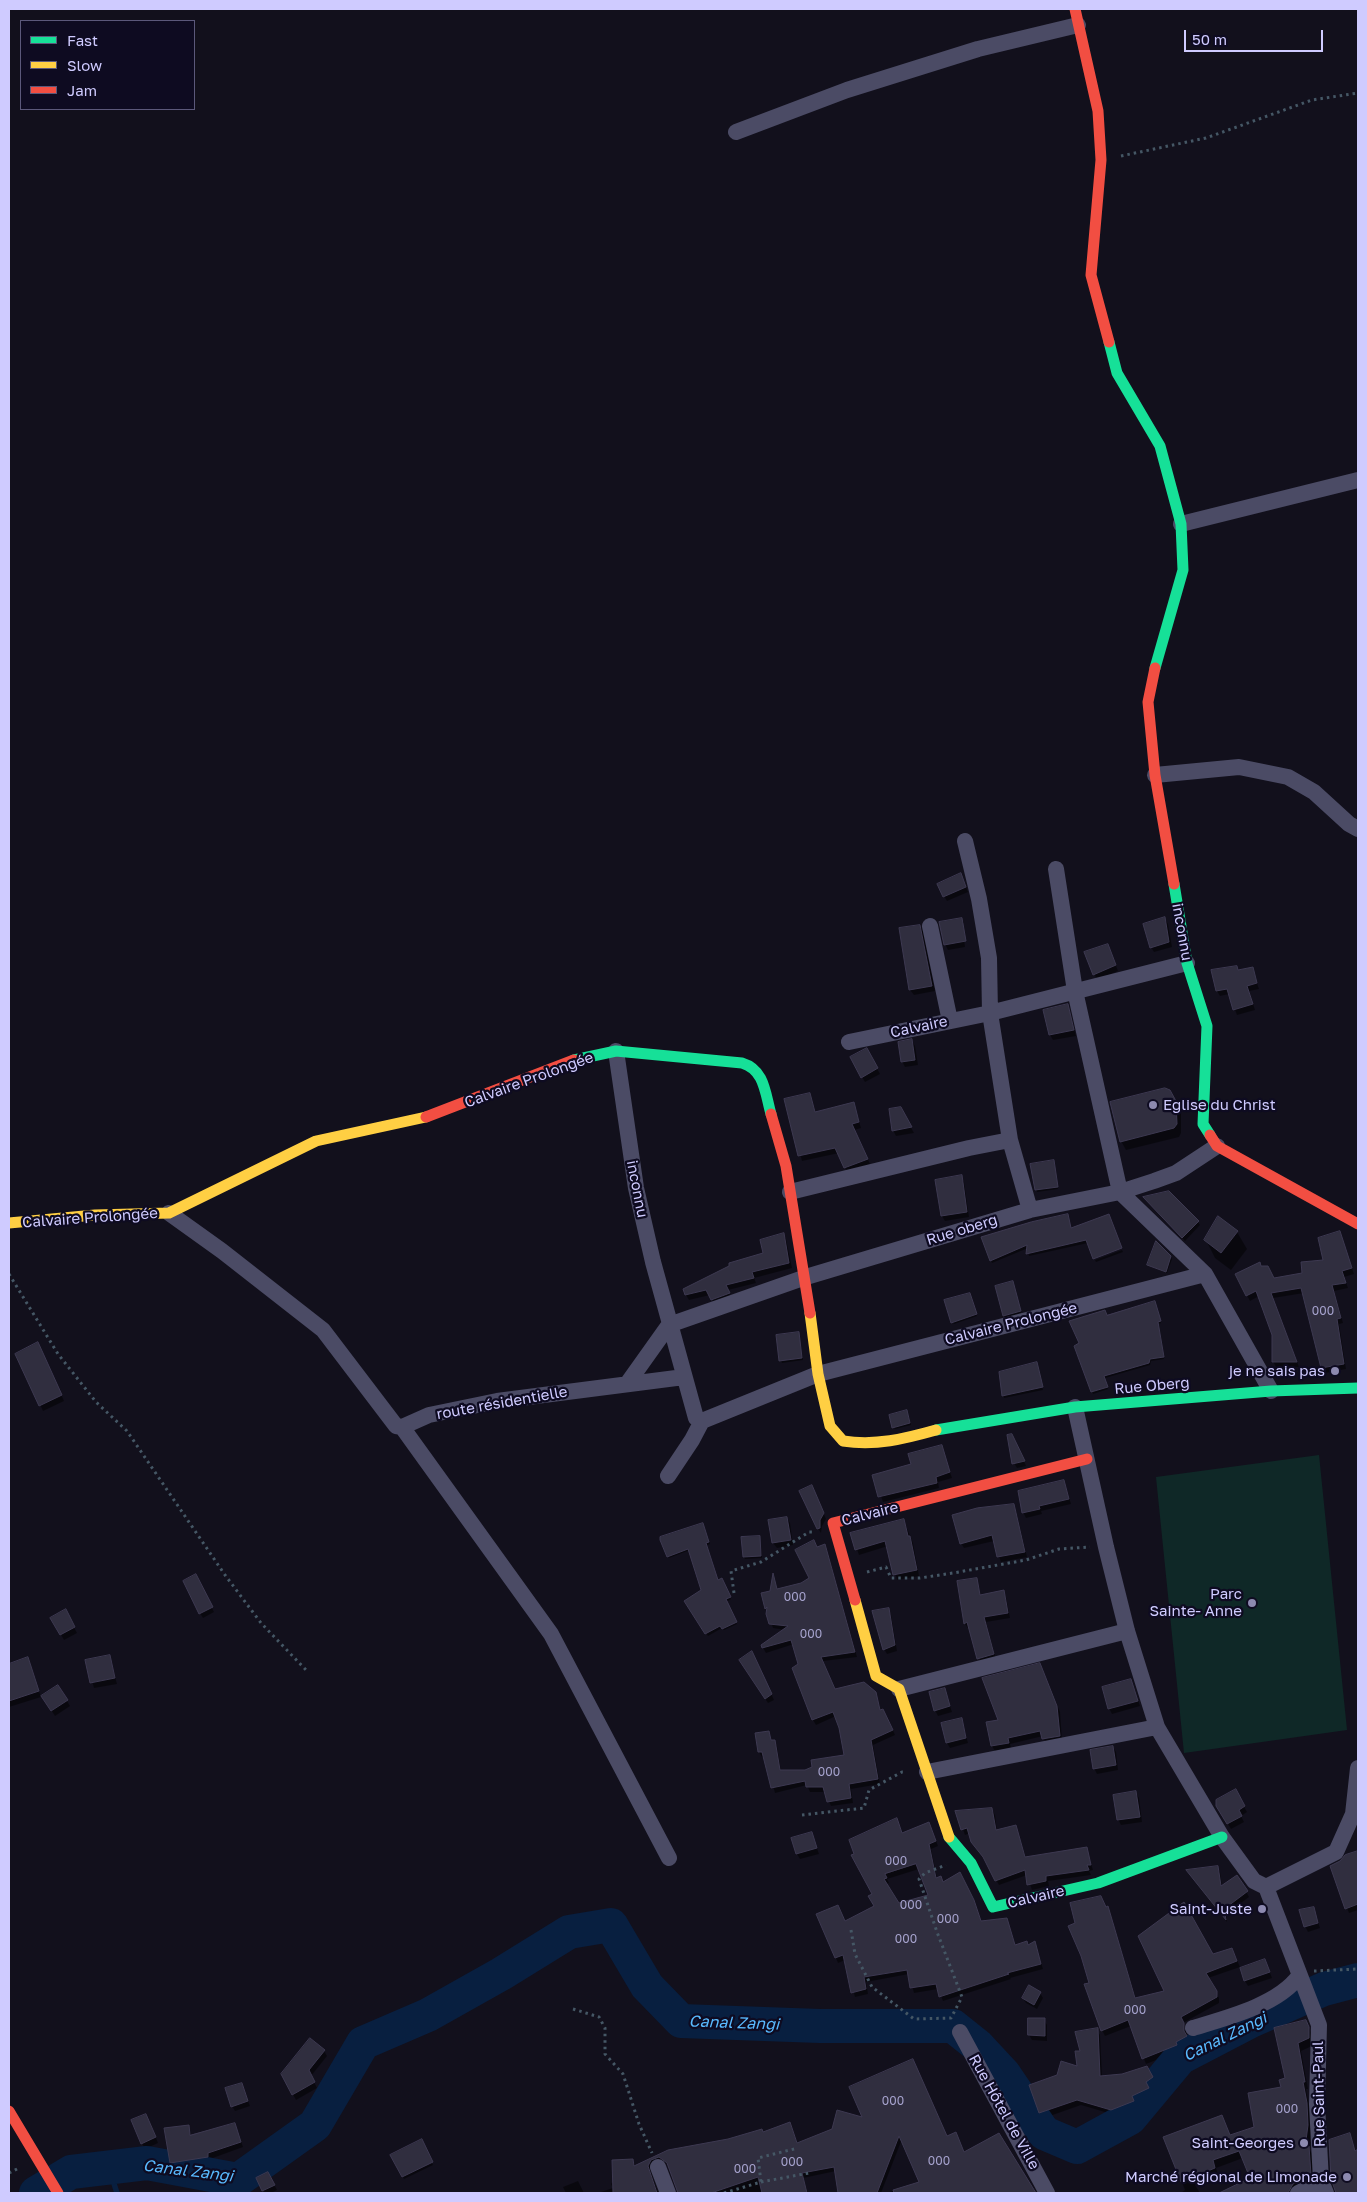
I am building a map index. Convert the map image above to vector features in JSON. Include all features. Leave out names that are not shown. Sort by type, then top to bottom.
[{"type":"street","name":"inconnu","points":[[1075,9],[1098,111],[1101,160],[1091,275],[1117,373],[1160,446],[1181,524],[1182,570],[1159,650],[1148,702],[1154,775],[1187,963],[1207,1026],[1203,1124],[1217,1146],[1358,1224]]},
{"type":"street","points":[[736,132],[847,90],[978,48],[1078,25]]},
{"type":"street","points":[[1181,524],[1358,480]]},
{"type":"street","points":[[1154,775],[1239,767],[1288,778],[1314,792],[1358,830]]},
{"type":"street","points":[[965,841],[979,899],[989,958],[990,1013],[1010,1140],[1030,1210]]},
{"type":"street","points":[[1056,869],[1074,991],[1120,1192],[1204,1274],[1271,1391]]},
{"type":"street","points":[[930,926],[950,1021]]},
{"type":"street","points":[[1074,991],[1187,963]]},
{"type":"street","name":"Calvaire","points":[[849,1042],[990,1013],[1074,991]]},
{"type":"street","name":"inconnu","points":[[616,1051],[636,1188],[669,1325],[696,1418],[702,1421]]},
{"type":"street","name":"Calvaire Prolongée","points":[[9,1223],[95,1216],[169,1213],[316,1141],[436,1115],[582,1057],[616,1051],[742,1063],[752,1066],[760,1074],[786,1166],[806,1277],[818,1374],[830,1426],[843,1441],[862,1444],[892,1442],[949,1427]]},
{"type":"street","points":[[790,1192],[968,1148],[1010,1140]]},
{"type":"street","points":[[1120,1192],[1176,1173],[1217,1146]]},
{"type":"street","name":"Rue oberg","points":[[806,1277],[1030,1210],[1120,1192]]},
{"type":"street","points":[[169,1213],[222,1251],[323,1330],[396,1426],[402,1427],[551,1634],[669,1858]]},
{"type":"street","name":"Calvaire Prolongée","points":[[818,1374],[1204,1274]]},
{"type":"street","points":[[627,1384],[669,1325],[806,1277]]},
{"type":"street","points":[[668,1476],[702,1421],[818,1374]]},
{"type":"street","name":"route résidentielle","points":[[402,1427],[429,1415],[496,1401],[684,1376]]},
{"type":"street","name":"Rue Oberg","points":[[949,1427],[1075,1407],[1271,1391],[1358,1388]]},
{"type":"street","points":[[1075,1407],[1106,1547],[1127,1630],[1157,1727],[1222,1837],[1254,1882],[1266,1887],[1299,1976],[1270,2000],[1230,2017],[1193,2028]]},
{"type":"street","name":"Calvaire","points":[[1087,1459],[833,1524],[876,1676],[899,1689],[949,1837],[971,1863],[993,1907],[1098,1883],[1222,1837]]},
{"type":"street","points":[[899,1689],[1127,1630]]},
{"type":"street","points":[[927,1772],[1157,1727]]},
{"type":"street","points":[[1266,1887],[1336,1852],[1353,1814],[1358,1768]]},
{"type":"street","name":"Rue Saint-Paul","points":[[1299,1976],[1319,2025],[1318,2104],[1324,2187]]},
{"type":"street","name":"Rue Hôtel de Ville","points":[[960,2032],[1047,2193]]},
{"type":"street","points":[[9,2111],[58,2193]]},
{"type":"street","points":[[658,2167],[668,2193]]},
{"type":"street","points":[[1298,2193],[1324,2187]]},
{"type":"path","points":[[1101,160],[1206,138],[1312,100],[1358,93]]},
{"type":"path","points":[[9,1274],[58,1354],[96,1402],[127,1431],[225,1575],[261,1623],[306,1670]]},
{"type":"path","points":[[734,1593],[732,1571],[761,1562],[809,1532],[836,1534]]},
{"type":"path","points":[[846,1572],[861,1574],[886,1567],[891,1578],[920,1578],[1026,1560],[1059,1549],[1106,1547]]},
{"type":"path","points":[[802,1815],[864,1808],[869,1790],[902,1772],[927,1772]]},
{"type":"path","points":[[851,1930],[855,1954],[872,1987],[914,2019],[951,2018],[962,1997],[937,1932],[920,1879],[925,1873],[954,1862],[961,1852]]},
{"type":"path","points":[[1299,1976],[1319,1970],[1358,1969]]},
{"type":"path","points":[[573,2009],[599,2017],[605,2028],[605,2054],[623,2074],[639,2124],[658,2167]]},
{"type":"path","points":[[761,2182],[758,2158],[798,2148]]},
{"type":"path","points":[[724,2193],[761,2182],[809,2173]]},
{"type":"green space","name":"Parc Sainte- Anne","points":[[1319,1455],[1347,1730],[1184,1753],[1156,1477]]},
{"type":"building","points":[[961,873],[966,887],[943,897],[937,884]]},
{"type":"building","points":[[1165,917],[1169,942],[1150,948],[1143,924]]},
{"type":"building","points":[[962,918],[966,941],[944,945],[939,922]]},
{"type":"building","points":[[920,925],[932,986],[909,990],[899,928]]},
{"type":"building","points":[[1108,944],[1116,965],[1093,975],[1084,952]]},
{"type":"building","points":[[1237,966],[1238,970],[1253,967],[1257,983],[1247,986],[1253,1004],[1233,1010],[1227,989],[1216,991],[1211,970]]},
{"type":"building","points":[[1068,1004],[1074,1030],[1049,1035],[1043,1010]]},
{"type":"building","points":[[912,1039],[915,1060],[901,1062],[898,1042]]},
{"type":"building","points":[[867,1048],[878,1068],[861,1078],[850,1057]]},
{"type":"building","points":[[1165,1088],[1170,1090],[1176,1101],[1177,1124],[1174,1128],[1120,1142],[1110,1102]]},
{"type":"building","points":[[810,1093],[815,1112],[854,1102],[859,1122],[852,1124],[868,1159],[844,1168],[835,1148],[798,1156],[784,1099]]},
{"type":"building","points":[[901,1107],[912,1127],[892,1131],[889,1109]]},
{"type":"building","points":[[1054,1160],[1058,1187],[1035,1190],[1030,1164]]},
{"type":"building","points":[[962,1175],[967,1212],[941,1216],[935,1180]]},
{"type":"building","points":[[1169,1191],[1199,1221],[1182,1238],[1143,1197]]},
{"type":"building","points":[[1068,1214],[1071,1228],[1109,1214],[1122,1248],[1093,1259],[1086,1240],[1026,1254],[1027,1245],[990,1261],[981,1237],[1031,1222]]},
{"type":"building","points":[[1218,1216],[1238,1231],[1221,1253],[1204,1240]]},
{"type":"building","points":[[1340,1231],[1352,1268],[1342,1271],[1346,1283],[1332,1285],[1341,1318],[1337,1319],[1344,1364],[1321,1368],[1301,1288],[1271,1293],[1297,1362],[1272,1362],[1272,1335],[1256,1291],[1246,1296],[1235,1274],[1260,1262],[1261,1266],[1268,1266],[1274,1278],[1302,1273],[1301,1262],[1323,1260],[1318,1238]]},
{"type":"building","points":[[784,1233],[789,1263],[752,1272],[754,1278],[726,1285],[730,1293],[711,1300],[706,1290],[685,1295],[683,1289],[729,1266],[729,1263],[763,1253],[760,1240]]},
{"type":"building","points":[[1156,1241],[1171,1256],[1166,1272],[1147,1265]]},
{"type":"building","points":[[1013,1281],[1021,1311],[1003,1316],[995,1286]]},
{"type":"building","points":[[970,1293],[977,1314],[951,1323],[944,1300]]},
{"type":"building","points":[[1155,1301],[1161,1321],[1158,1322],[1164,1357],[1150,1359],[1149,1363],[1104,1376],[1108,1387],[1091,1392],[1074,1346],[1079,1343],[1069,1321],[1105,1310],[1107,1315]]},
{"type":"building","points":[[799,1332],[802,1358],[779,1361],[776,1335]]},
{"type":"building","points":[[38,1342],[62,1395],[39,1406],[15,1354]]},
{"type":"building","points":[[1037,1362],[1043,1387],[1002,1396],[999,1372]]},
{"type":"building","points":[[907,1410],[910,1423],[892,1428],[889,1415]]},
{"type":"building","points":[[1012,1434],[1025,1461],[1012,1464],[1007,1435]]},
{"type":"building","points":[[942,1445],[950,1472],[936,1477],[937,1483],[878,1497],[872,1475],[911,1464],[908,1454]]},
{"type":"building","points":[[1064,1480],[1069,1499],[1039,1506],[1040,1509],[1022,1513],[1018,1491]]},
{"type":"building","points":[[812,1485],[824,1513],[820,1520],[820,1528],[817,1529],[799,1491]]},
{"type":"building","points":[[1014,1504],[1025,1552],[997,1557],[992,1535],[960,1544],[952,1515],[977,1508]]},
{"type":"building","points":[[787,1517],[791,1540],[772,1543],[768,1520]]},
{"type":"building","points":[[904,1519],[908,1536],[910,1536],[917,1570],[893,1575],[885,1541],[855,1550],[850,1533]]},
{"type":"building","points":[[703,1523],[709,1542],[706,1543],[718,1580],[722,1578],[731,1597],[726,1599],[737,1622],[722,1629],[720,1626],[705,1634],[684,1601],[701,1590],[688,1549],[667,1557],[660,1540],[660,1537]]},
{"type":"building","points":[[760,1536],[761,1556],[743,1557],[741,1537]]},
{"type":"building","points":[[814,1540],[817,1547],[825,1544],[855,1652],[821,1657],[835,1689],[864,1682],[876,1692],[880,1710],[883,1709],[893,1730],[871,1740],[878,1779],[849,1784],[851,1798],[827,1802],[823,1787],[806,1787],[805,1781],[771,1788],[762,1752],[758,1752],[755,1733],[769,1731],[771,1740],[775,1740],[780,1770],[805,1770],[812,1767],[811,1760],[844,1755],[839,1728],[833,1712],[812,1720],[792,1668],[798,1664],[791,1640],[762,1648],[761,1645],[788,1626],[769,1624],[766,1614],[767,1607],[765,1609],[761,1593],[770,1591],[773,1573],[777,1589],[801,1583],[809,1578],[795,1550]]},
{"type":"building","points":[[196,1574],[213,1607],[199,1614],[183,1581]]},
{"type":"building","points":[[977,1578],[980,1595],[1004,1590],[1008,1613],[984,1617],[994,1654],[977,1659],[967,1622],[964,1624],[957,1581]]},
{"type":"building","points":[[889,1608],[895,1645],[883,1650],[872,1611]]},
{"type":"building","points":[[66,1609],[75,1627],[60,1635],[50,1618]]},
{"type":"building","points":[[752,1651],[772,1694],[765,1699],[739,1660]]},
{"type":"building","points":[[110,1655],[115,1678],[90,1683],[85,1660]]},
{"type":"building","points":[[28,1657],[39,1691],[9,1701],[9,1664]]},
{"type":"building","points":[[1040,1663],[1057,1706],[1060,1736],[1042,1739],[1040,1731],[1008,1738],[1009,1743],[991,1746],[986,1722],[998,1720],[982,1678]]},
{"type":"building","points":[[1131,1679],[1138,1701],[1108,1709],[1102,1687]]},
{"type":"building","points":[[58,1685],[68,1700],[51,1711],[41,1696]]},
{"type":"building","points":[[945,1688],[950,1706],[934,1711],[929,1692]]},
{"type":"building","points":[[962,1718],[966,1738],[946,1743],[941,1723]]},
{"type":"building","points":[[1113,1746],[1116,1765],[1093,1769],[1090,1750]]},
{"type":"building","points":[[1236,1789],[1245,1806],[1239,1810],[1242,1816],[1227,1824],[1216,1806],[1216,1800]]},
{"type":"building","points":[[1136,1791],[1140,1817],[1117,1820],[1113,1795]]},
{"type":"building","points":[[992,1808],[996,1830],[1016,1825],[1025,1857],[1087,1847],[1091,1865],[1087,1865],[1089,1870],[1046,1876],[1046,1881],[1027,1885],[1025,1870],[995,1881],[983,1857],[971,1842],[967,1828],[961,1830],[955,1811]]},
{"type":"building","points":[[897,1818],[902,1833],[929,1822],[936,1841],[929,1844],[936,1878],[941,1876],[943,1882],[960,1872],[974,1900],[981,1921],[1007,1918],[1015,1945],[1027,1941],[1028,1945],[1035,1941],[1041,1964],[1007,1973],[1009,1974],[939,1997],[936,1984],[910,1988],[907,1970],[864,1977],[866,1989],[851,1993],[843,1955],[835,1958],[816,1914],[838,1905],[845,1921],[874,1906],[868,1896],[872,1894],[851,1855],[854,1854],[849,1840]],"holes":[[[916,1864],[928,1895],[899,1903],[884,1879],[887,1878],[885,1874]]]},
{"type":"building","points":[[812,1832],[817,1848],[796,1854],[791,1838]]},
{"type":"building","points":[[1358,1851],[1358,1904],[1345,1909],[1330,1866],[1340,1861],[1345,1855]]},
{"type":"building","points":[[1218,1866],[1221,1886],[1237,1875],[1248,1891],[1224,1909],[1226,1920],[1186,1870]]},
{"type":"building","points":[[1101,1896],[1106,1907],[1108,1906],[1135,1998],[1164,1991],[1138,1936],[1184,1902],[1213,1954],[1232,1948],[1237,1961],[1206,1973],[1217,1991],[1217,1997],[1181,2017],[1187,2036],[1176,2042],[1177,2045],[1142,2059],[1128,2020],[1101,2031],[1084,1984],[1089,1983],[1081,1956],[1068,1926],[1075,1923],[1070,1903]]},
{"type":"building","points":[[1314,1907],[1318,1923],[1304,1927],[1299,1910]]},
{"type":"building","points":[[1265,1959],[1270,1972],[1244,1981],[1240,1968]]},
{"type":"building","points":[[1029,1985],[1041,1992],[1034,2005],[1022,1998]]},
{"type":"building","points":[[1028,2018],[1045,2018],[1045,2036],[1028,2035]]},
{"type":"building","points":[[1306,2020],[1309,2027],[1309,2038],[1298,2043],[1307,2103],[1308,2125],[1305,2148],[1309,2146],[1311,2175],[1293,2184],[1288,2193],[1219,2193],[1250,2178],[1239,2151],[1213,2160],[1215,2168],[1181,2182],[1163,2137],[1222,2115],[1230,2135],[1254,2127],[1248,2093],[1281,2087],[1279,2080],[1285,2078],[1274,2028]]},
{"type":"building","points":[[1098,2028],[1100,2076],[1122,2074],[1147,2066],[1153,2077],[1146,2082],[1149,2088],[1132,2096],[1134,2101],[1111,2110],[1077,2100],[1039,2113],[1029,2085],[1057,2075],[1061,2061],[1077,2066],[1075,2051],[1080,2051],[1075,2032]]},
{"type":"building","points":[[310,2038],[325,2050],[309,2070],[315,2082],[292,2095],[281,2074]]},
{"type":"building","points":[[913,2059],[947,2136],[956,2132],[964,2152],[999,2133],[1036,2193],[894,2193],[893,2190],[919,2182],[899,2136],[877,2193],[838,2193],[834,2167],[802,2173],[807,2193],[762,2193],[758,2177],[711,2193],[678,2193],[667,2163],[659,2157],[651,2160],[648,2166],[657,2193],[613,2193],[612,2160],[633,2159],[634,2166],[668,2150],[728,2139],[762,2129],[763,2132],[790,2122],[797,2143],[832,2129],[837,2110],[862,2117],[849,2087]]},
{"type":"building","points":[[242,2083],[248,2101],[231,2107],[225,2088]]},
{"type":"building","points":[[146,2114],[156,2137],[141,2144],[131,2120]]},
{"type":"building","points":[[235,2123],[241,2142],[208,2153],[208,2157],[170,2163],[164,2128],[189,2125],[190,2135]]},
{"type":"building","points":[[1350,2133],[1355,2151],[1358,2149],[1358,2193],[1336,2193],[1331,2179],[1329,2140]]},
{"type":"building","points":[[422,2139],[433,2162],[402,2177],[390,2155]]},
{"type":"building","points":[[268,2172],[275,2185],[262,2191],[256,2178]]},
{"type":"waterway","name":"Canal Zangi","points":[[36,2193],[71,2172],[147,2163],[238,2180],[315,2125],[363,2043],[428,2015],[501,1974],[569,1932],[611,1925],[647,1986],[681,2021],[820,2026],[953,2026],[978,2046],[1004,2074],[1044,2133],[1077,2147],[1130,2118],[1180,2058],[1251,2021],[1324,1989],[1358,1980]]},
{"type":"waterway","points":[[978,2046],[992,2075]]},
{"type":"waterway","points":[[109,2168],[117,2193]]},
{"type":"traffic: fast","points":[[1109,342],[1117,373],[1160,446],[1181,524],[1183,570],[1155,668]]},
{"type":"traffic: fast","points":[[1174,884],[1187,963],[1207,1026],[1203,1124],[1210,1135]]},
{"type":"traffic: fast","points":[[574,1060],[616,1051],[742,1063],[750,1066],[760,1077],[771,1114]]},
{"type":"traffic: fast","points":[[936,1430],[1075,1407],[1271,1391],[1358,1388]]},
{"type":"traffic: fast","points":[[949,1837],[971,1863],[993,1907],[1098,1883],[1222,1837]]},
{"type":"traffic: slow","points":[[9,1223],[95,1215],[169,1213],[316,1141],[426,1117]]},
{"type":"traffic: slow","points":[[810,1313],[818,1374],[830,1426],[843,1441],[867,1443],[890,1441],[936,1430]]},
{"type":"traffic: slow","points":[[855,1600],[876,1676],[899,1689],[949,1837]]},
{"type":"traffic: jam","points":[[1075,9],[1098,111],[1101,160],[1091,275],[1109,342]]},
{"type":"traffic: jam","points":[[1155,668],[1148,702],[1155,775],[1174,884]]},
{"type":"traffic: jam","points":[[426,1117],[574,1060]]},
{"type":"traffic: jam","points":[[771,1114],[786,1166],[810,1313]]},
{"type":"traffic: jam","points":[[1210,1135],[1217,1146],[1358,1224]]},
{"type":"traffic: jam","points":[[855,1600],[833,1523],[1087,1459]]},
{"type":"traffic: jam","points":[[9,2111],[58,2193]]},
{"type":"place","name":"Eglise du Christ","points":[[1153,1105]]},
{"type":"place","name":"je ne sais pas","points":[[1335,1371]]},
{"type":"place","name":"Parc Sainte- Anne","points":[[1252,1603]]},
{"type":"place","name":"Saint-Juste","points":[[1262,1909]]},
{"type":"place","name":"Saint-Georges","points":[[1304,2143]]},
{"type":"place","name":"Marché régional de Limonade","points":[[1347,2177]]}]
